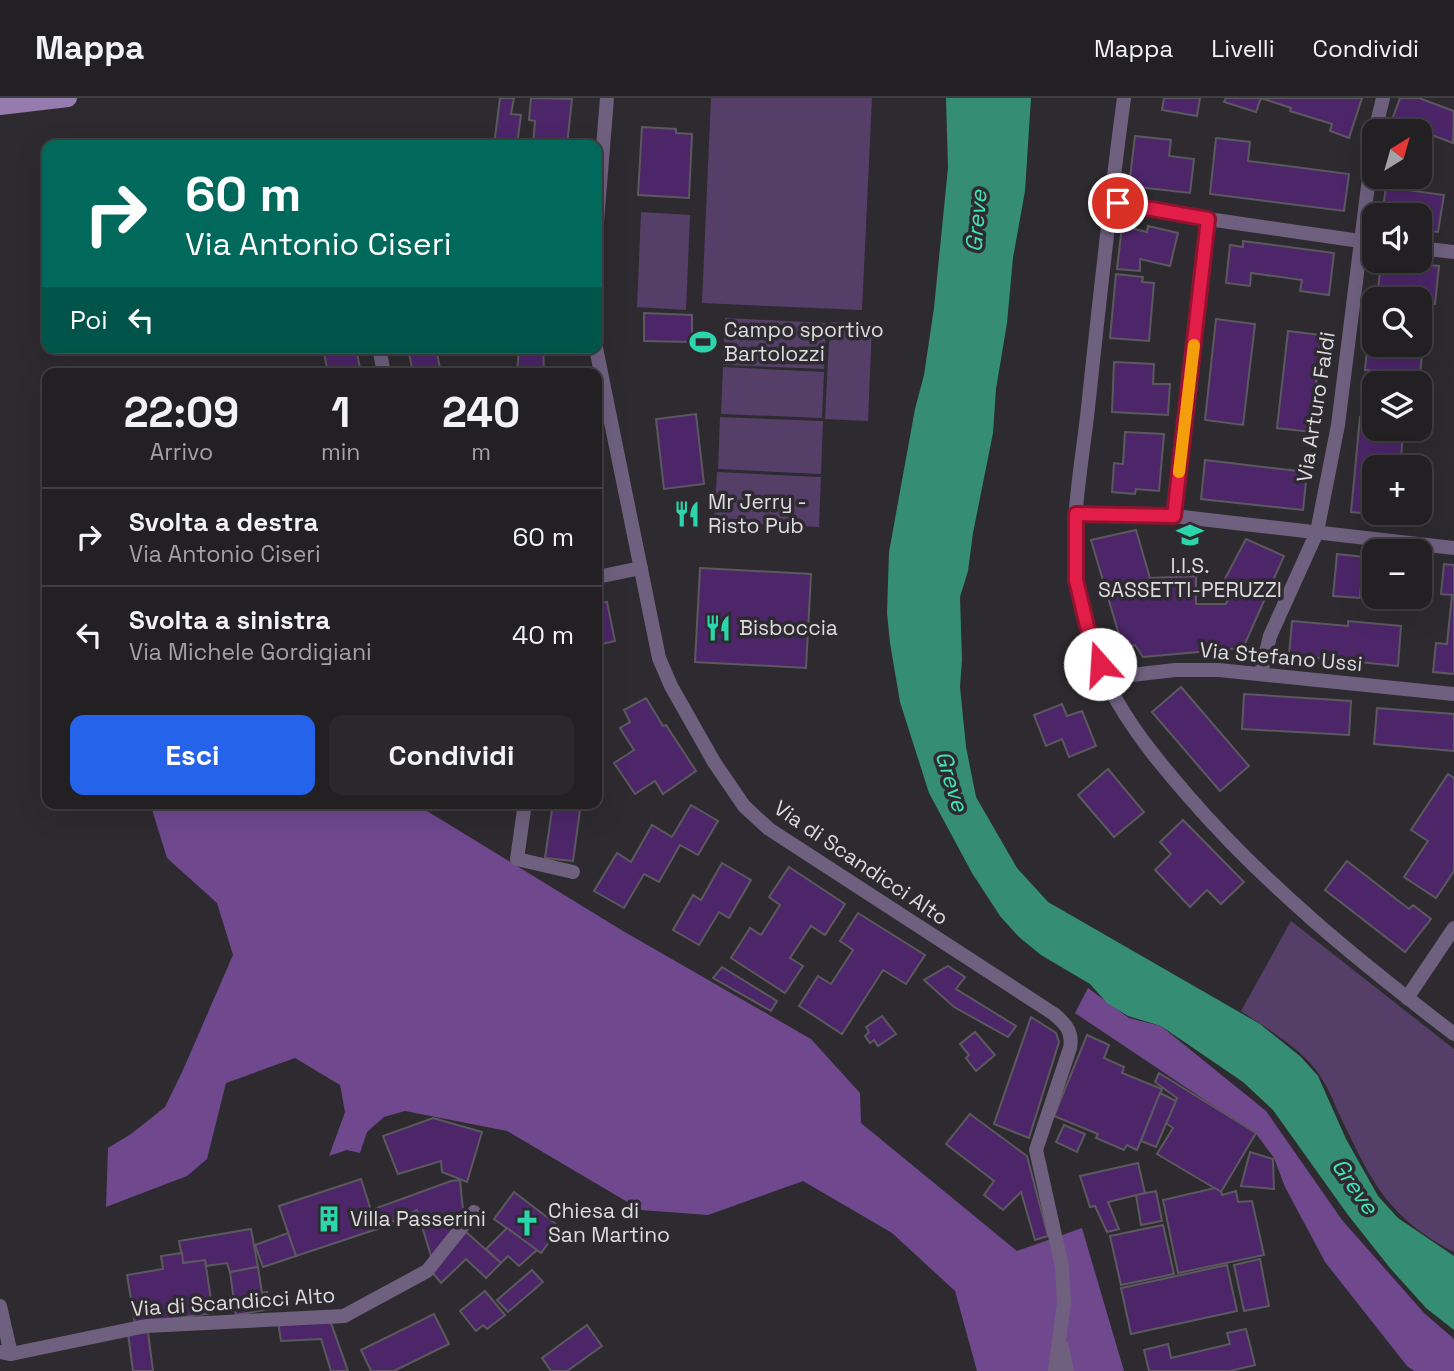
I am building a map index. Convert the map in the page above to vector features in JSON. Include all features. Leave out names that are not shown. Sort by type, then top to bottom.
[{"type":"street","points":[[0,106],[31,100],[68,98]]},
{"type":"street","points":[[602,160],[607,98]]},
{"type":"street","points":[[1124,98],[1110,201],[1076,514],[1076,580],[1087,626],[1105,678],[1118,703],[1160,764],[1217,830],[1278,889],[1407,998],[1454,1034]]},
{"type":"street","points":[[1378,119],[1383,98]]},
{"type":"street","points":[[1110,201],[1362,242]]},
{"type":"street","points":[[1174,516],[1208,219]]},
{"type":"street","points":[[1432,249],[1454,252]]},
{"type":"street","name":"Via Arturo Faldi","points":[[1261,673],[1270,636],[1317,532],[1338,425],[1362,273]]},
{"type":"street","name":"Via di Scandicci Alto","points":[[602,377],[659,658],[714,762],[751,813],[769,829],[1055,1014],[1068,1028],[1071,1035],[1070,1048],[1036,1150],[1062,1267],[1064,1304],[1055,1371]]},
{"type":"street","points":[[1076,514],[1174,516],[1454,548]]},
{"type":"street","points":[[602,576],[641,568]]},
{"type":"street","name":"Via Stefano Ussi","points":[[1105,678],[1175,670],[1261,673],[1454,694]]},
{"type":"street","points":[[524,809],[517,859],[573,872]]},
{"type":"street","points":[[1407,998],[1454,928]]},
{"type":"street","name":"Via di Scandicci Alto","points":[[6,1353],[146,1326],[344,1317],[427,1271],[474,1212]]},
{"type":"street","points":[[0,1306],[6,1353]]},
{"type":"street","points":[[1060,1343],[1067,1371]]},
{"type":"shaded area","points":[[711,98],[872,98],[862,310],[702,303]]},
{"type":"shaded area","points":[[641,212],[690,215],[686,310],[637,307]]},
{"type":"shaded area","points":[[725,318],[826,323],[824,369],[723,365]]},
{"type":"shaded area","points":[[830,322],[872,324],[868,421],[825,419]]},
{"type":"shaded area","points":[[723,367],[824,372],[822,418],[721,414]]},
{"type":"shaded area","points":[[720,417],[823,421],[821,474],[718,469]]},
{"type":"shaded area","points":[[717,472],[821,477],[819,527],[714,522]]},
{"type":"shaded area","points":[[152,809],[424,809],[623,931],[811,1039],[860,1093],[861,1123],[1017,1251],[1082,1228],[1124,1371],[977,1371],[955,1291],[892,1233],[803,1181],[708,1215],[641,1210],[507,1131],[405,1111],[384,1117],[367,1132],[360,1153],[347,1150],[329,1156],[345,1112],[340,1085],[295,1058],[226,1083],[207,1159],[187,1176],[106,1207],[108,1148],[165,1107],[233,955],[217,903],[167,858]]},
{"type":"shaded area","points":[[1291,921],[1454,1049],[1454,1252],[1413,1226],[1385,1197],[1363,1163],[1326,1086],[1313,1067],[1284,1040],[1241,1011]]},
{"type":"shaded area","points":[[1088,988],[1129,1018],[1161,1026],[1266,1111],[1342,1220],[1424,1313],[1454,1339],[1454,1371],[1414,1371],[1407,1366],[1325,1262],[1285,1187],[1274,1158],[1257,1135],[1075,1013]]},
{"type":"water","name":"Greve","points":[[946,98],[1031,98],[1025,191],[1013,258],[993,433],[968,571],[960,597],[960,687],[966,747],[976,797],[1017,868],[1048,902],[1260,1024],[1301,1057],[1318,1076],[1346,1139],[1378,1196],[1398,1218],[1454,1256],[1454,1330],[1426,1308],[1390,1268],[1348,1215],[1273,1110],[1243,1082],[1161,1026],[1128,1016],[1107,1003],[1090,984],[1041,955],[1019,937],[1000,916],[972,873],[929,793],[900,702],[887,613],[889,552],[915,409],[924,375],[934,308],[948,168]]},
{"type":"building","points":[[500,98],[514,98],[511,114],[521,115],[518,140],[495,140]]},
{"type":"building","points":[[531,98],[572,99],[568,140],[533,140],[535,121],[529,120]]},
{"type":"building","points":[[1164,98],[1200,98],[1197,116],[1162,110]]},
{"type":"building","points":[[1226,98],[1261,98],[1256,112],[1224,102]]},
{"type":"building","points":[[1261,98],[1362,98],[1349,138],[1330,131],[1332,124],[1290,111],[1291,108]]},
{"type":"building","points":[[1400,98],[1419,98],[1454,111],[1453,143],[1432,135],[1432,119],[1392,119]]},
{"type":"building","points":[[642,127],[676,129],[676,133],[692,134],[689,198],[638,195]]},
{"type":"building","points":[[1135,136],[1171,140],[1169,156],[1194,159],[1190,193],[1129,186]]},
{"type":"building","points":[[1216,138],[1250,142],[1248,161],[1349,174],[1344,211],[1210,194]]},
{"type":"building","points":[[1386,189],[1444,195],[1438,232],[1432,231],[1432,203],[1384,203]]},
{"type":"building","points":[[1122,226],[1147,232],[1148,226],[1178,233],[1170,266],[1140,259],[1140,271],[1117,269]]},
{"type":"building","points":[[1243,241],[1334,253],[1329,295],[1300,291],[1302,280],[1251,273],[1250,286],[1226,283],[1230,245],[1243,247]]},
{"type":"building","points":[[1432,265],[1439,266],[1435,304],[1432,304],[1432,287],[1378,287],[1380,273],[1432,273]]},
{"type":"building","points":[[1116,274],[1143,277],[1142,282],[1154,283],[1149,341],[1110,338]]},
{"type":"building","points":[[644,313],[692,315],[692,342],[644,341]]},
{"type":"building","points":[[1216,319],[1255,324],[1243,425],[1205,420]]},
{"type":"building","points":[[1288,331],[1321,335],[1311,432],[1277,428]]},
{"type":"building","points":[[324,354],[357,354],[360,368],[327,368]]},
{"type":"building","points":[[409,354],[437,354],[440,368],[412,368]]},
{"type":"building","points":[[519,354],[543,354],[544,368],[517,368]]},
{"type":"building","points":[[1366,357],[1422,357],[1420,371],[1365,370]]},
{"type":"building","points":[[1114,362],[1154,364],[1153,384],[1170,384],[1168,415],[1112,412]]},
{"type":"building","points":[[696,414],[704,484],[664,489],[656,419]]},
{"type":"building","points":[[1360,417],[1362,441],[1402,441],[1401,455],[1362,455],[1362,513],[1351,512]]},
{"type":"building","points":[[1125,432],[1164,434],[1159,491],[1136,489],[1135,494],[1112,492],[1114,463],[1123,464]]},
{"type":"building","points":[[1205,460],[1307,472],[1303,510],[1201,499]]},
{"type":"building","points":[[1136,530],[1150,578],[1196,576],[1196,604],[1226,604],[1231,593],[1220,588],[1246,539],[1284,556],[1243,648],[1143,657],[1135,645],[1123,648],[1091,540]]},
{"type":"building","points":[[1337,554],[1362,557],[1360,598],[1333,596]]},
{"type":"building","points":[[1444,564],[1454,565],[1454,674],[1433,672],[1436,643],[1447,644],[1452,595],[1441,594]]},
{"type":"building","points":[[700,568],[811,574],[806,668],[695,662]]},
{"type":"building","points":[[607,602],[615,641],[602,644],[602,603]]},
{"type":"building","points":[[1292,621],[1348,626],[1348,621],[1401,626],[1398,666],[1289,655]]},
{"type":"building","points":[[1181,687],[1249,766],[1220,791],[1152,712]]},
{"type":"building","points":[[1244,694],[1351,701],[1349,735],[1242,729]]},
{"type":"building","points":[[646,698],[696,771],[663,794],[655,781],[635,794],[614,763],[634,750],[620,728],[630,722],[624,710]]},
{"type":"building","points":[[1062,704],[1067,716],[1082,711],[1096,746],[1069,757],[1062,739],[1046,746],[1034,715]]},
{"type":"building","points":[[1377,708],[1454,714],[1454,751],[1374,744]]},
{"type":"building","points":[[1108,769],[1144,812],[1114,837],[1078,795]]},
{"type":"building","points":[[1448,774],[1454,778],[1454,871],[1436,898],[1404,877],[1428,841],[1411,830]]},
{"type":"building","points":[[691,805],[718,821],[698,855],[680,845],[659,882],[644,874],[624,908],[594,891],[617,853],[631,862],[652,825],[672,837]]},
{"type":"building","points":[[552,809],[580,809],[573,861],[545,858]]},
{"type":"building","points":[[1183,820],[1244,882],[1221,904],[1207,890],[1190,907],[1155,870],[1171,854],[1160,842]]},
{"type":"building","points":[[1347,861],[1409,909],[1413,905],[1431,919],[1405,952],[1325,890]]},
{"type":"building","points":[[722,863],[751,880],[729,918],[719,912],[699,945],[673,930],[693,895],[701,900]]},
{"type":"building","points":[[789,867],[845,904],[825,935],[811,926],[790,958],[803,966],[785,993],[731,958],[750,928],[761,935],[780,905],[769,897]]},
{"type":"building","points":[[858,913],[925,955],[906,984],[883,970],[842,1034],[799,1006],[818,976],[831,984],[853,950],[840,941]]},
{"type":"building","points":[[948,966],[965,977],[956,989],[1016,1026],[1008,1037],[954,1007],[924,980]]},
{"type":"building","points":[[722,967],[777,1001],[771,1011],[713,978]]},
{"type":"building","points":[[882,1016],[896,1034],[878,1046],[874,1040],[870,1043],[865,1036],[869,1032],[866,1027]]},
{"type":"building","points":[[1031,1017],[1056,1033],[1059,1042],[1029,1138],[994,1124]]},
{"type":"building","points":[[975,1032],[995,1055],[976,1071],[966,1058],[969,1055],[960,1044]]},
{"type":"building","points":[[1087,1035],[1109,1045],[1104,1058],[1124,1067],[1122,1073],[1162,1089],[1137,1150],[1127,1145],[1124,1150],[1096,1138],[1098,1134],[1054,1116]]},
{"type":"building","points":[[1159,1073],[1256,1133],[1221,1192],[1157,1154],[1173,1128],[1166,1123],[1177,1098],[1155,1082]]},
{"type":"building","points":[[1160,1093],[1176,1101],[1156,1147],[1141,1141]]},
{"type":"building","points":[[970,1114],[1027,1156],[1048,1236],[1035,1240],[1021,1192],[1003,1210],[984,1195],[994,1181],[946,1144]]},
{"type":"building","points":[[433,1118],[482,1132],[467,1182],[442,1172],[441,1161],[398,1174],[383,1136]]},
{"type":"building","points":[[1064,1125],[1085,1134],[1077,1152],[1056,1142]]},
{"type":"building","points":[[1250,1152],[1273,1159],[1274,1189],[1241,1186]]},
{"type":"building","points":[[1138,1163],[1145,1193],[1108,1202],[1119,1229],[1107,1232],[1095,1206],[1090,1207],[1080,1176]]},
{"type":"building","name":"Villa Passerini","points":[[361,1179],[377,1229],[296,1256],[279,1206]]},
{"type":"building","points":[[460,1180],[464,1220],[432,1259],[417,1210],[377,1229],[371,1210]]},
{"type":"building","points":[[1215,1188],[1222,1195],[1236,1191],[1238,1202],[1252,1201],[1264,1255],[1178,1273],[1163,1200]]},
{"type":"building","points":[[1156,1191],[1162,1221],[1141,1225],[1136,1195]]},
{"type":"building","name":"Chiesa di San Martino","points":[[514,1192],[560,1227],[541,1253],[494,1219]]},
{"type":"building","points":[[1163,1225],[1174,1274],[1121,1285],[1110,1236]]},
{"type":"building","points":[[507,1228],[537,1250],[519,1266],[508,1256],[501,1263],[486,1249]]},
{"type":"building","points":[[251,1229],[258,1267],[230,1272],[227,1263],[206,1266],[205,1260],[183,1263],[179,1241]]},
{"type":"building","points":[[466,1232],[501,1263],[486,1278],[466,1259],[441,1283],[432,1272]]},
{"type":"building","points":[[288,1233],[296,1256],[263,1267],[255,1245]]},
{"type":"building","points":[[182,1253],[183,1263],[205,1260],[213,1313],[135,1324],[127,1275],[163,1269],[161,1256]]},
{"type":"building","points":[[1260,1259],[1269,1306],[1244,1311],[1234,1265]]},
{"type":"building","points":[[1227,1265],[1237,1311],[1131,1334],[1121,1288]]},
{"type":"building","points":[[258,1267],[262,1293],[267,1292],[270,1309],[236,1315],[230,1272]]},
{"type":"building","points":[[532,1270],[543,1282],[508,1312],[497,1300]]},
{"type":"building","points":[[485,1291],[505,1315],[487,1329],[483,1325],[476,1331],[460,1311]]},
{"type":"building","points":[[434,1314],[449,1344],[394,1371],[371,1371],[361,1350]]},
{"type":"building","points":[[278,1322],[331,1323],[348,1371],[331,1371],[321,1339],[281,1341]]},
{"type":"building","points":[[587,1325],[602,1346],[567,1371],[551,1371],[542,1358]]},
{"type":"building","points":[[1246,1329],[1255,1365],[1230,1371],[1149,1371],[1144,1350],[1168,1344],[1171,1358],[1230,1344],[1227,1333]]},
{"type":"building","points":[[148,1332],[153,1371],[133,1371],[128,1334]]},
{"type":"slow traffic","points":[[1179,472],[1194,345]]},
{"type":"place","name":"Campo sportivo Bartolozzi","points":[[703,342]]},
{"type":"place","name":"Mr Jerry - Risto Pub","points":[[687,514]]},
{"type":"place","name":"I.I.S. SASSETTI-PERUZZI","points":[[1190,535]]},
{"type":"place","name":"Bisboccia","points":[[718,628]]},
{"type":"place","name":"Villa Passerini","points":[[329,1219]]},
{"type":"place","name":"Chiesa di San Martino","points":[[527,1223]]},
{"type":"route","points":[[1100,664],[1076,580],[1076,514],[1174,516],[1208,219],[1118,203]]}]
